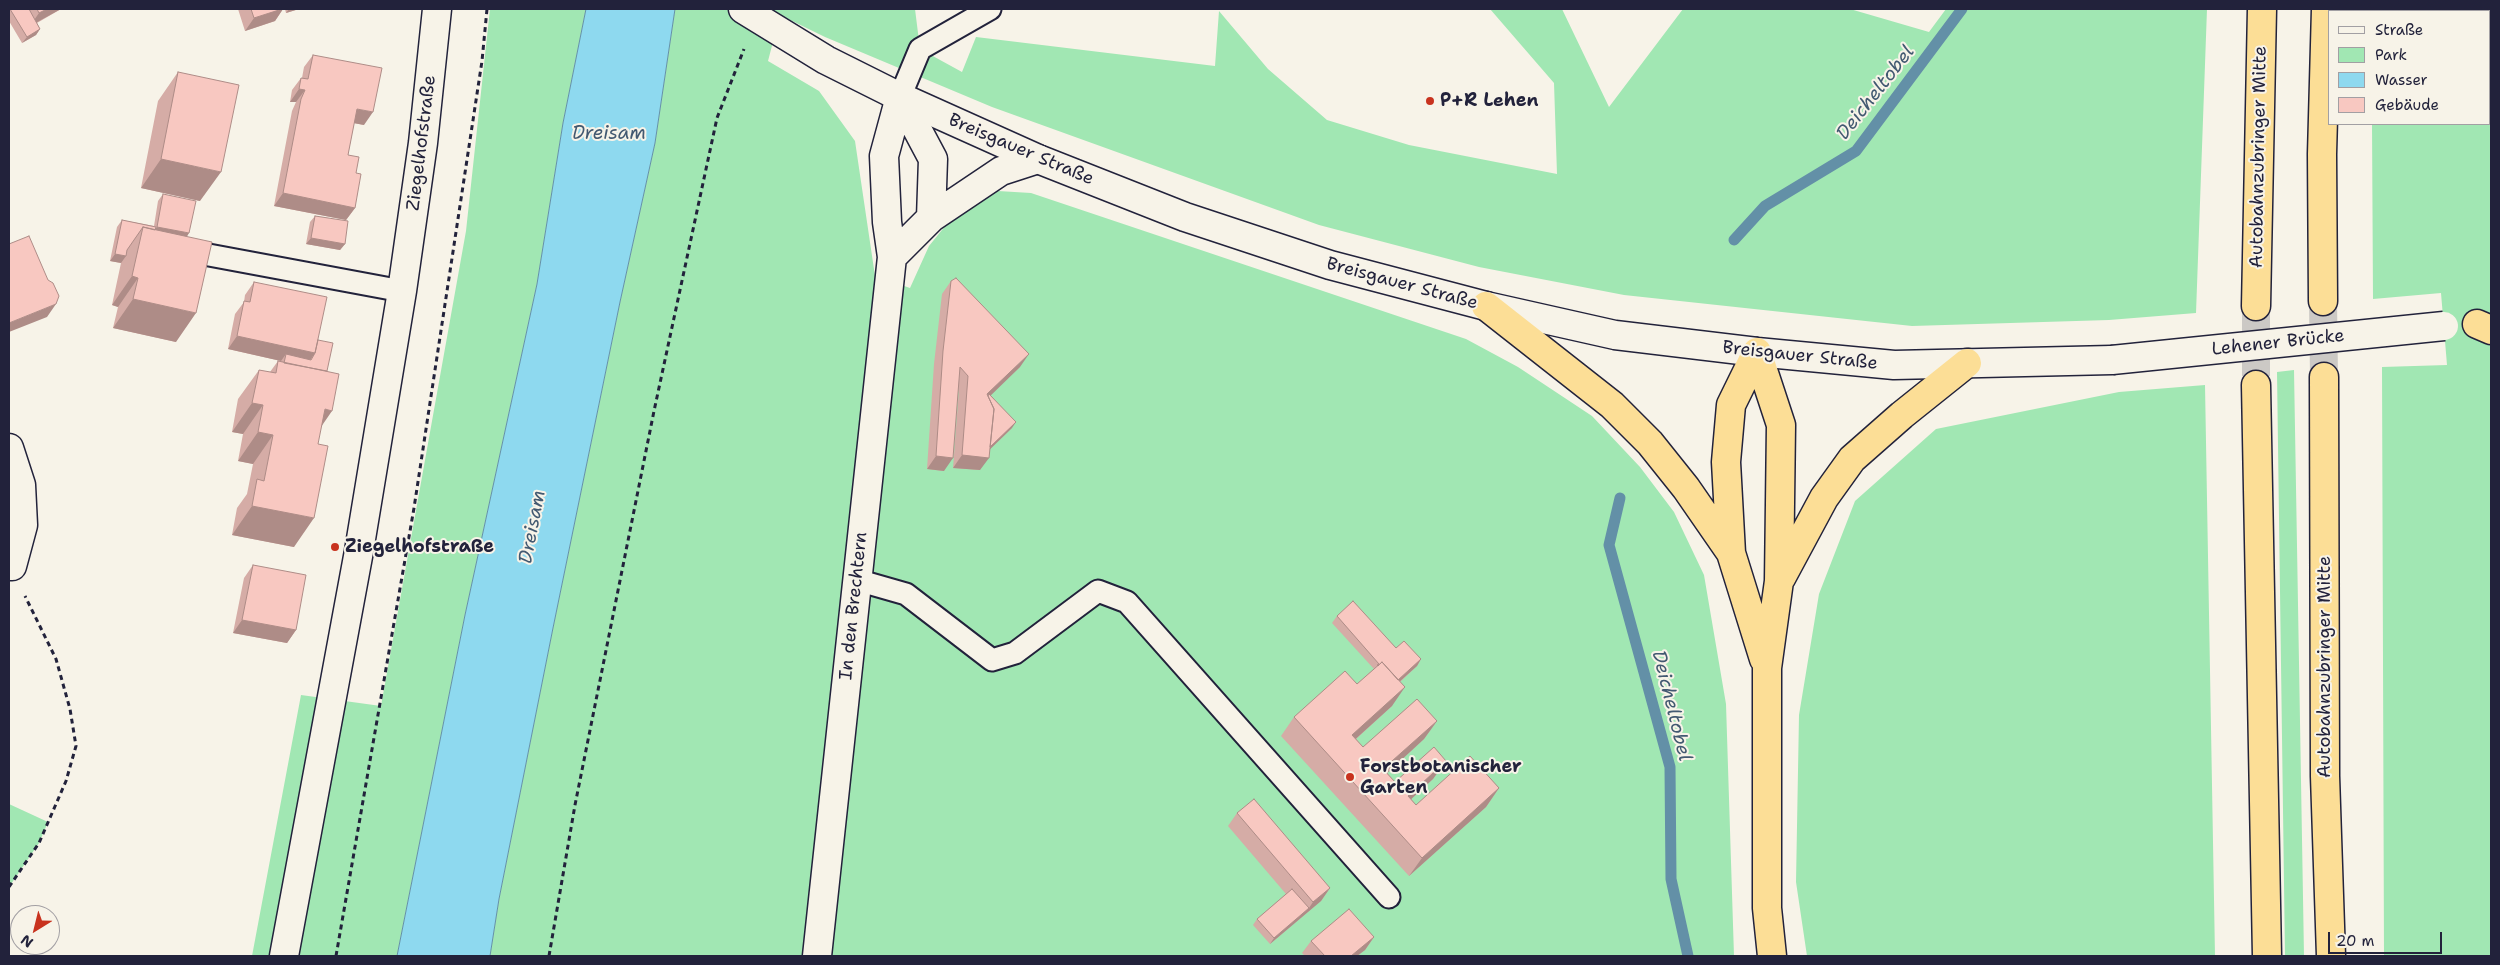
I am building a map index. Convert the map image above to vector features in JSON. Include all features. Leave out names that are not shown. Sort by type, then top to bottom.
[{"type":"highway","name":"Autobahnzubringer Mitte","points":[[2256,306],[2262,9]]},
{"type":"highway","points":[[2323,301],[2322,154],[2326,9]]},
{"type":"highway","points":[[1486,306],[1612,405],[1650,443],[1686,488],[1731,553]]},
{"type":"highway","points":[[1757,352],[1731,405],[1726,462],[1731,553],[1767,668]]},
{"type":"highway","points":[[1757,352],[1781,425],[1779,581],[1767,668],[1767,908],[1772,956]]},
{"type":"highway","points":[[1779,581],[1824,498],[1852,459],[1902,415],[1968,363]]},
{"type":"highway","name":"Autobahnzubringer Mitte","points":[[2324,377],[2325,776],[2331,956]]},
{"type":"highway","points":[[2256,385],[2267,956]]},
{"type":"street","name":"Ziegelhofstraße","points":[[284,956],[359,551],[402,291],[423,143],[437,9]]},
{"type":"street","name":"Breisgauer Straße","points":[[749,13],[826,60],[900,97],[1038,158],[1185,216],[1330,265],[1486,306],[1615,335],[1757,352],[1894,365],[2112,360]]},
{"type":"street","points":[[900,97],[933,159],[931,218]]},
{"type":"street","name":"In den Brechtern","points":[[818,956],[892,256],[887,222],[884,156],[900,97]]},
{"type":"street","points":[[892,256],[931,218],[1001,171],[1038,158]]},
{"type":"street","name":"Lehener Brücke","points":[[2112,360],[2444,326],[2487,325]]},
{"type":"street","points":[[9,448],[21,485],[23,525],[12,566]]},
{"type":"lane","points":[[900,97],[920,49],[990,9]]},
{"type":"lane","points":[[177,250],[402,291]]},
{"type":"lane","points":[[857,580],[906,594],[992,660],[1016,653],[1098,591],[1126,602],[1389,898]]},
{"type":"path","points":[[336,956],[414,508],[482,61],[487,9]]},
{"type":"path","points":[[549,956],[575,805],[648,440],[717,118],[749,13]]},
{"type":"path","points":[[9,887],[39,843],[66,781],[76,746],[70,709],[56,659],[12,566]]},
{"type":"green space","points":[[490,9],[586,9],[563,123],[537,284],[465,615],[397,956],[252,956],[301,695],[381,706],[466,231]]},
{"type":"green space","points":[[675,9],[915,9],[920,49],[962,72],[976,37],[1215,66],[1219,11],[1268,69],[1327,120],[1409,145],[1557,174],[1554,83],[1490,9],[1562,9],[1609,107],[1683,9],[1850,9],[1929,32],[1946,9],[2207,9],[2196,313],[2109,320],[1912,326],[1624,295],[1479,267],[1319,225],[992,107],[825,37],[780,15],[768,61],[819,91],[855,141],[875,276],[910,288],[929,246],[963,204],[998,191],[1031,193],[1466,339],[1518,367],[1592,416],[1640,467],[1674,512],[1704,575],[1726,704],[1734,956],[490,956],[499,899],[553,628],[620,302],[655,143]]},
{"type":"green space","points":[[2491,9],[2491,956],[2384,956],[2382,367],[2447,365],[2441,293],[2373,299],[2372,125],[2490,125],[2490,10],[2372,10]]},
{"type":"green space","points":[[2294,370],[2304,956],[2285,956],[2277,372]]},
{"type":"green space","points":[[2205,385],[2215,956],[1807,956],[1796,882],[1799,715],[1819,594],[1855,501],[1936,429],[2119,392]]},
{"type":"green space","points":[[9,804],[48,822],[39,843],[9,887]]},
{"type":"water","name":"Dreisam","points":[[586,9],[675,9],[655,143],[620,302],[553,628],[499,899],[490,956],[397,956],[465,615],[537,284],[563,123]]},
{"type":"building","points":[[10,9],[29,9],[40,29],[27,37]]},
{"type":"building","points":[[37,9],[47,9],[39,13]]},
{"type":"building","points":[[251,9],[282,9],[254,18]]},
{"type":"building","points":[[313,55],[382,68],[373,112],[357,109],[348,155],[359,157],[356,173],[361,174],[355,208],[283,193],[301,99],[305,90],[299,89],[301,78],[308,79]]},
{"type":"building","points":[[178,72],[239,85],[221,172],[161,159]]},
{"type":"building","points":[[163,194],[196,201],[189,233],[157,227]]},
{"type":"building","points":[[315,216],[348,221],[345,244],[311,238]]},
{"type":"building","points":[[122,220],[156,227],[155,230],[143,227],[127,250],[126,256],[115,254]]},
{"type":"building","points":[[143,227],[212,242],[196,313],[133,299],[138,278],[132,276]]},
{"type":"building","points":[[29,236],[48,280],[53,283],[59,296],[56,304],[9,323],[9,244]]},
{"type":"building","points":[[956,278],[1029,354],[987,394],[994,409],[989,458],[962,455],[968,376],[960,367],[953,458],[936,456],[943,351],[951,281]]},
{"type":"building","points":[[254,282],[327,297],[315,353],[237,336],[244,301],[250,302]]},
{"type":"building","points":[[318,340],[333,343],[327,371],[284,363],[286,354],[311,360]]},
{"type":"building","points":[[278,361],[339,374],[332,411],[325,409],[318,444],[328,446],[314,518],[252,506],[257,479],[264,481],[273,435],[258,432],[263,405],[252,403],[259,370],[276,373]]},
{"type":"building","points":[[989,394],[1016,422],[990,447],[994,409],[988,396]]},
{"type":"building","points":[[253,565],[306,575],[296,630],[242,620]]},
{"type":"building","points":[[1353,601],[1396,648],[1404,641],[1421,659],[1398,680],[1382,662],[1378,666],[1377,665],[1379,664],[1337,616]]},
{"type":"building","name":"Forstbotanischer Garten","points":[[1382,662],[1405,687],[1352,735],[1363,747],[1417,699],[1437,721],[1383,769],[1395,782],[1434,747],[1446,761],[1408,796],[1416,805],[1470,756],[1499,788],[1422,858],[1294,717],[1345,671],[1357,684]]},
{"type":"building","points":[[1254,799],[1330,888],[1313,902],[1237,813]]},
{"type":"building","points":[[1292,889],[1309,908],[1274,938],[1257,919]]},
{"type":"building","points":[[1349,909],[1374,937],[1351,956],[1325,956],[1311,941]]},
{"type":"waterway","name":"Deicheltobel","points":[[1734,240],[1765,206],[1856,151],[1962,9]]},
{"type":"waterway","name":"Deicheltobel","points":[[1620,498],[1609,545],[1670,767],[1671,879],[1688,956]]},
{"type":"tunnel","points":[[2323,301],[2324,377]]},
{"type":"tunnel","points":[[2256,306],[2256,385]]},
{"type":"place","name":"P+R Lehen","points":[[1430,101]]},
{"type":"place","name":"Ziegelhofstraße","points":[[335,547]]},
{"type":"place","name":"Forstbotanischer Garten","points":[[1350,777]]}]
